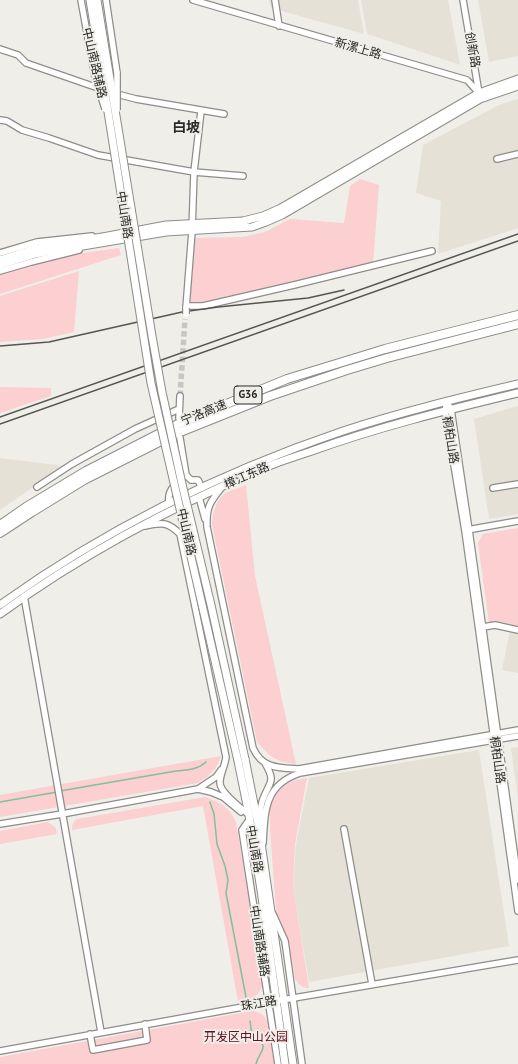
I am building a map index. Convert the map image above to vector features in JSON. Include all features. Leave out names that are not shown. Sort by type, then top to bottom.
[{"type":"highway","name":"宁洛高速","points":[[0,525],[26,507],[93,467],[178,424],[273,385],[385,349],[518,315]]},
{"type":"highway","name":"宁洛高速","points":[[0,533],[84,480],[176,434],[270,396],[387,358],[518,324]]},
{"type":"main road","name":"中山南路","points":[[90,0],[102,74],[114,124],[162,392],[211,605],[241,760],[258,829],[262,855],[272,1002],[286,1064]]},
{"type":"main road","name":"中山南路","points":[[97,0],[102,74]]},
{"type":"main road","points":[[0,260],[37,248],[166,232],[192,227],[243,221],[263,216],[281,208],[480,96],[518,79]]},
{"type":"main road","points":[[480,96],[518,86]]},
{"type":"main road","points":[[0,265],[34,254],[108,239]]},
{"type":"main road","name":"樟江东路","points":[[0,605],[83,550],[169,503],[256,464],[318,440],[386,418],[447,401],[518,384]]},
{"type":"main road","name":"樟江东路","points":[[0,614],[24,596],[61,572],[137,528],[199,497],[264,468],[368,432],[518,393]]},
{"type":"main road","name":"中山南路","points":[[241,760],[249,818],[264,890],[271,910],[293,1064]]},
{"type":"street","name":"中山南路辅路","points":[[81,0],[102,74],[114,124]]},
{"type":"street","name":"中山南路辅路","points":[[106,0],[117,73],[114,124]]},
{"type":"street","name":"新漯上路","points":[[193,0],[467,80],[480,96]]},
{"type":"street","points":[[275,0],[280,26]]},
{"type":"street","name":"创新路","points":[[463,0],[480,96]]},
{"type":"street","points":[[0,49],[18,55],[26,62],[84,84],[136,99],[224,114]]},
{"type":"street","points":[[201,111],[194,172],[186,312],[203,306],[432,251]]},
{"type":"street","points":[[0,120],[7,121],[22,130],[98,155],[194,172],[243,176]]},
{"type":"street","points":[[497,159],[518,154]]},
{"type":"street","points":[[0,253],[37,242],[83,236],[108,239]]},
{"type":"street","points":[[0,271],[108,239]]},
{"type":"street","points":[[179,418],[180,396]]},
{"type":"street","name":"桐柏山路","points":[[447,401],[483,627],[518,911]]},
{"type":"street","points":[[37,487],[72,464],[135,429],[179,409]]},
{"type":"street","points":[[180,438],[186,475],[191,480],[198,480],[202,488]]},
{"type":"street","points":[[169,503],[168,496],[170,491],[186,475]]},
{"type":"street","points":[[492,488],[518,484]]},
{"type":"street","points":[[207,527],[206,515],[208,509],[222,487]]},
{"type":"street","points":[[199,497],[207,527],[253,748],[271,773],[272,781],[263,800],[258,829]]},
{"type":"street","points":[[467,530],[518,522]]},
{"type":"street","points":[[137,528],[158,523],[171,526],[180,534],[225,749],[226,757],[219,783],[225,794],[233,800],[249,818]]},
{"type":"street","name":"桐柏山路","points":[[467,530],[518,880]]},
{"type":"street","points":[[24,596],[101,1032]]},
{"type":"street","points":[[483,627],[495,625],[518,630]]},
{"type":"street","points":[[262,855],[265,813],[268,801],[276,787],[291,776],[300,773],[496,737],[518,730]]},
{"type":"street","points":[[265,763],[276,768],[299,769],[496,737],[518,736]]},
{"type":"street","points":[[0,824],[198,789],[216,777],[224,766]]},
{"type":"street","points":[[198,789],[223,797],[249,818]]},
{"type":"street","name":"中山南路辅路","points":[[249,818],[242,830],[272,1002],[278,1064]]},
{"type":"street","points":[[344,829],[372,984]]},
{"type":"street","name":"中山南路辅路","points":[[271,910],[285,941],[302,1064]]},
{"type":"street","name":"珠江路","points":[[0,1051],[372,984],[518,960]]},
{"type":"street","points":[[90,1034],[93,1050],[147,1040],[145,1024]]},
{"type":"shaded area","points":[[269,0],[358,0],[364,34],[271,8]]},
{"type":"shaded area","points":[[361,0],[448,0],[460,65],[367,34]]},
{"type":"shaded area","points":[[478,0],[518,0],[518,56],[489,62]]},
{"type":"shaded area","points":[[518,99],[518,228],[438,254],[441,201],[416,193],[423,145],[499,105]]},
{"type":"shaded area","points":[[518,406],[518,514],[489,519],[474,419]]},
{"type":"shaded area","points":[[0,458],[64,466],[0,510]]},
{"type":"shaded area","points":[[510,630],[518,632],[518,673],[502,670]]},
{"type":"shaded area","points":[[518,747],[518,799],[511,748]]},
{"type":"shaded area","points":[[479,750],[509,946],[309,982],[293,887],[296,844],[309,778]]},
{"type":"green space","points":[[360,179],[379,185],[373,264],[205,303],[192,303],[188,299],[193,238],[242,237],[265,232],[290,219],[344,223],[350,186]]},
{"type":"green space","points":[[119,248],[121,255],[0,294],[0,275],[35,263],[67,255]]},
{"type":"green space","points":[[79,271],[74,332],[43,339],[0,342],[0,296]]},
{"type":"green space","points":[[0,387],[51,388],[51,396],[0,413]]},
{"type":"green space","points":[[246,485],[255,576],[296,764],[283,762],[274,758],[257,742],[212,525],[215,508],[219,499],[225,493]]},
{"type":"green space","points":[[518,528],[518,628],[489,623],[478,543],[483,534]]},
{"type":"green space","points":[[221,756],[212,772],[198,783],[0,817],[0,795]]},
{"type":"green space","points":[[307,778],[295,844],[293,887],[309,988],[303,987],[295,979],[288,939],[276,911],[270,829],[270,808],[276,794],[292,781]]},
{"type":"green space","points":[[205,797],[224,806],[236,822],[263,983],[257,995],[238,1001],[203,806],[72,830],[73,824],[77,819]]},
{"type":"green space","points":[[48,822],[56,828],[57,834],[0,844],[0,831]]},
{"type":"green space","name":"开发区中山公园","points":[[252,1011],[258,1012],[263,1016],[270,1026],[275,1064],[0,1064],[0,1057]]},
{"type":"waterway","points":[[60,791],[192,769],[199,767],[206,762]]},
{"type":"waterway","points":[[0,802],[57,792]]},
{"type":"waterway","points":[[210,802],[214,814],[217,844],[225,866],[228,880],[226,893],[246,997]]},
{"type":"waterway","points":[[250,1021],[252,1035],[262,1043],[263,1046],[256,1064]]},
{"type":"tunnel","points":[[180,396],[185,319]]},
{"type":"railway","points":[[0,417],[518,234]]},
{"type":"railway","points":[[0,424],[518,241]]},
{"type":"railway","points":[[0,346],[49,342],[182,312],[308,298],[344,290]]},
{"type":"district","name":"白坡","points":[[186,128]]}]
